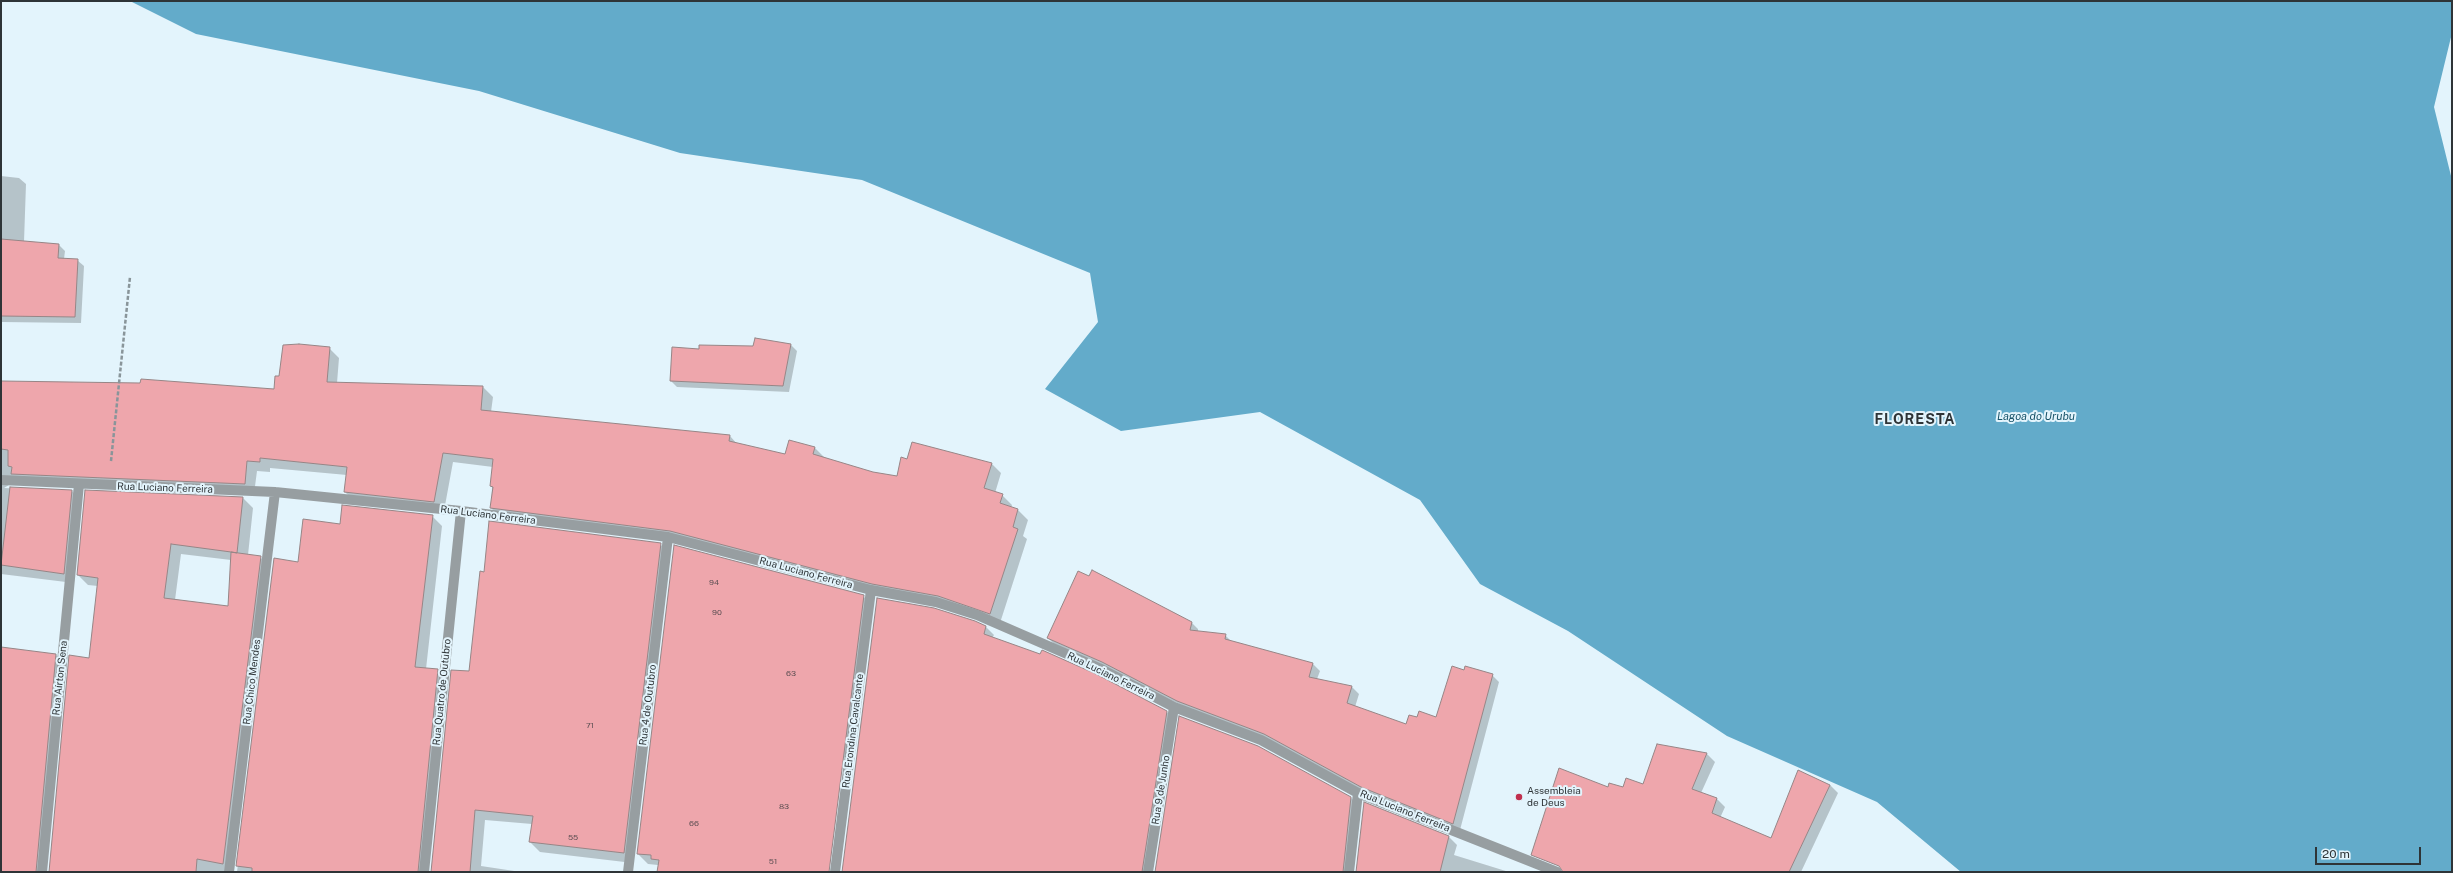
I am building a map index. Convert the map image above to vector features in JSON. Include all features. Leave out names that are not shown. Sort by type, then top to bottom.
[{"type":"street","name":"Rua Luciano Ferreira","points":[[1,480],[275,492],[461,511],[668,537],[871,590],[936,602],[977,615],[1098,668],[1174,707],[1262,740],[1358,793],[1553,871]]},
{"type":"street","name":"Rua Aírton Sena","points":[[42,872],[79,484]]},
{"type":"street","name":"Rua Chico Mendes","points":[[229,872],[275,492]]},
{"type":"street","name":"Rua Quatro de Outubro","points":[[424,872],[461,511]]},
{"type":"street","name":"Rua 4 de Outubro","points":[[628,872],[668,537]]},
{"type":"street","name":"Rua Erondina Cavalcante","points":[[835,872],[871,590]]},
{"type":"street","name":"Rua 9 de Junho","points":[[1148,872],[1174,707]]},
{"type":"street","points":[[1349,872],[1358,793]]},
{"type":"path","points":[[109,485],[130,277]]},
{"type":"water","name":"Lagoa do Urubu","points":[[130,1],[2452,1],[2452,33],[2434,107],[2452,180],[2452,872],[1961,872],[1877,802],[1727,736],[1568,631],[1480,584],[1420,500],[1260,412],[1121,431],[1045,389],[1098,322],[1090,273],[862,180],[680,153],[479,91],[196,34]]},
{"type":"building","points":[[1,239],[59,244],[58,258],[78,259],[75,317],[1,316]]},
{"type":"building","points":[[755,338],[791,344],[783,386],[670,381],[672,347],[699,349],[699,345],[753,346]]},
{"type":"building","points":[[299,344],[330,347],[327,382],[483,386],[481,410],[730,435],[729,441],[785,454],[789,440],[815,447],[813,454],[873,472],[897,476],[901,457],[907,459],[912,442],[992,463],[984,488],[1003,494],[1000,503],[1018,509],[1013,527],[1018,529],[990,614],[938,596],[872,584],[670,531],[490,508],[493,487],[490,486],[493,459],[443,453],[434,502],[344,492],[347,467],[260,458],[260,462],[247,461],[245,484],[11,474],[12,467],[8,466],[8,450],[1,449],[1,381],[140,383],[141,379],[274,389],[275,376],[279,376],[283,345]]},
{"type":"building","points":[[10,487],[72,490],[64,574],[1,565]]},
{"type":"building","points":[[85,490],[243,497],[237,553],[261,556],[223,864],[197,859],[196,872],[49,872],[69,655],[89,658],[98,578],[77,575]],"holes":[[[171,544],[231,552],[228,606],[164,598]]]},
{"type":"building","points":[[342,505],[433,515],[415,667],[438,669],[418,872],[252,872],[252,868],[236,866],[274,558],[298,562],[303,519],[340,524]]},
{"type":"building","points":[[489,521],[661,543],[624,853],[529,842],[533,816],[475,810],[470,872],[431,872],[451,670],[469,671],[480,571],[484,572]]},
{"type":"building","points":[[674,545],[864,595],[829,872],[657,872],[659,860],[651,859],[651,855],[637,854]]},
{"type":"building","points":[[1092,570],[1192,622],[1190,630],[1226,634],[1225,639],[1313,663],[1309,677],[1352,686],[1347,703],[1406,724],[1409,715],[1417,717],[1419,711],[1436,717],[1452,666],[1464,670],[1465,666],[1493,674],[1453,824],[1361,787],[1264,734],[1177,701],[1102,662],[1047,638],[1078,571],[1089,576]]},
{"type":"building","points":[[877,598],[934,608],[975,621],[986,626],[984,634],[1040,654],[1042,650],[1096,674],[1167,711],[1142,872],[842,872]]},
{"type":"building","points":[[1,647],[56,654],[36,872],[1,872]]},
{"type":"building","points":[[1179,716],[1258,746],[1351,797],[1343,872],[1155,872]]},
{"type":"building","points":[[1657,744],[1707,753],[1692,789],[1717,798],[1712,813],[1771,838],[1798,770],[1830,785],[1789,872],[1563,872],[1559,866],[1531,855],[1559,768],[1608,787],[1609,783],[1623,787],[1626,778],[1643,784]]},
{"type":"building","points":[[1364,802],[1449,836],[1440,872],[1356,872]]},
{"type":"place","name":"Assembleia de Deus","points":[[1519,797]]},
{"type":"district","name":"FLORESTA","points":[[1915,420]]}]
